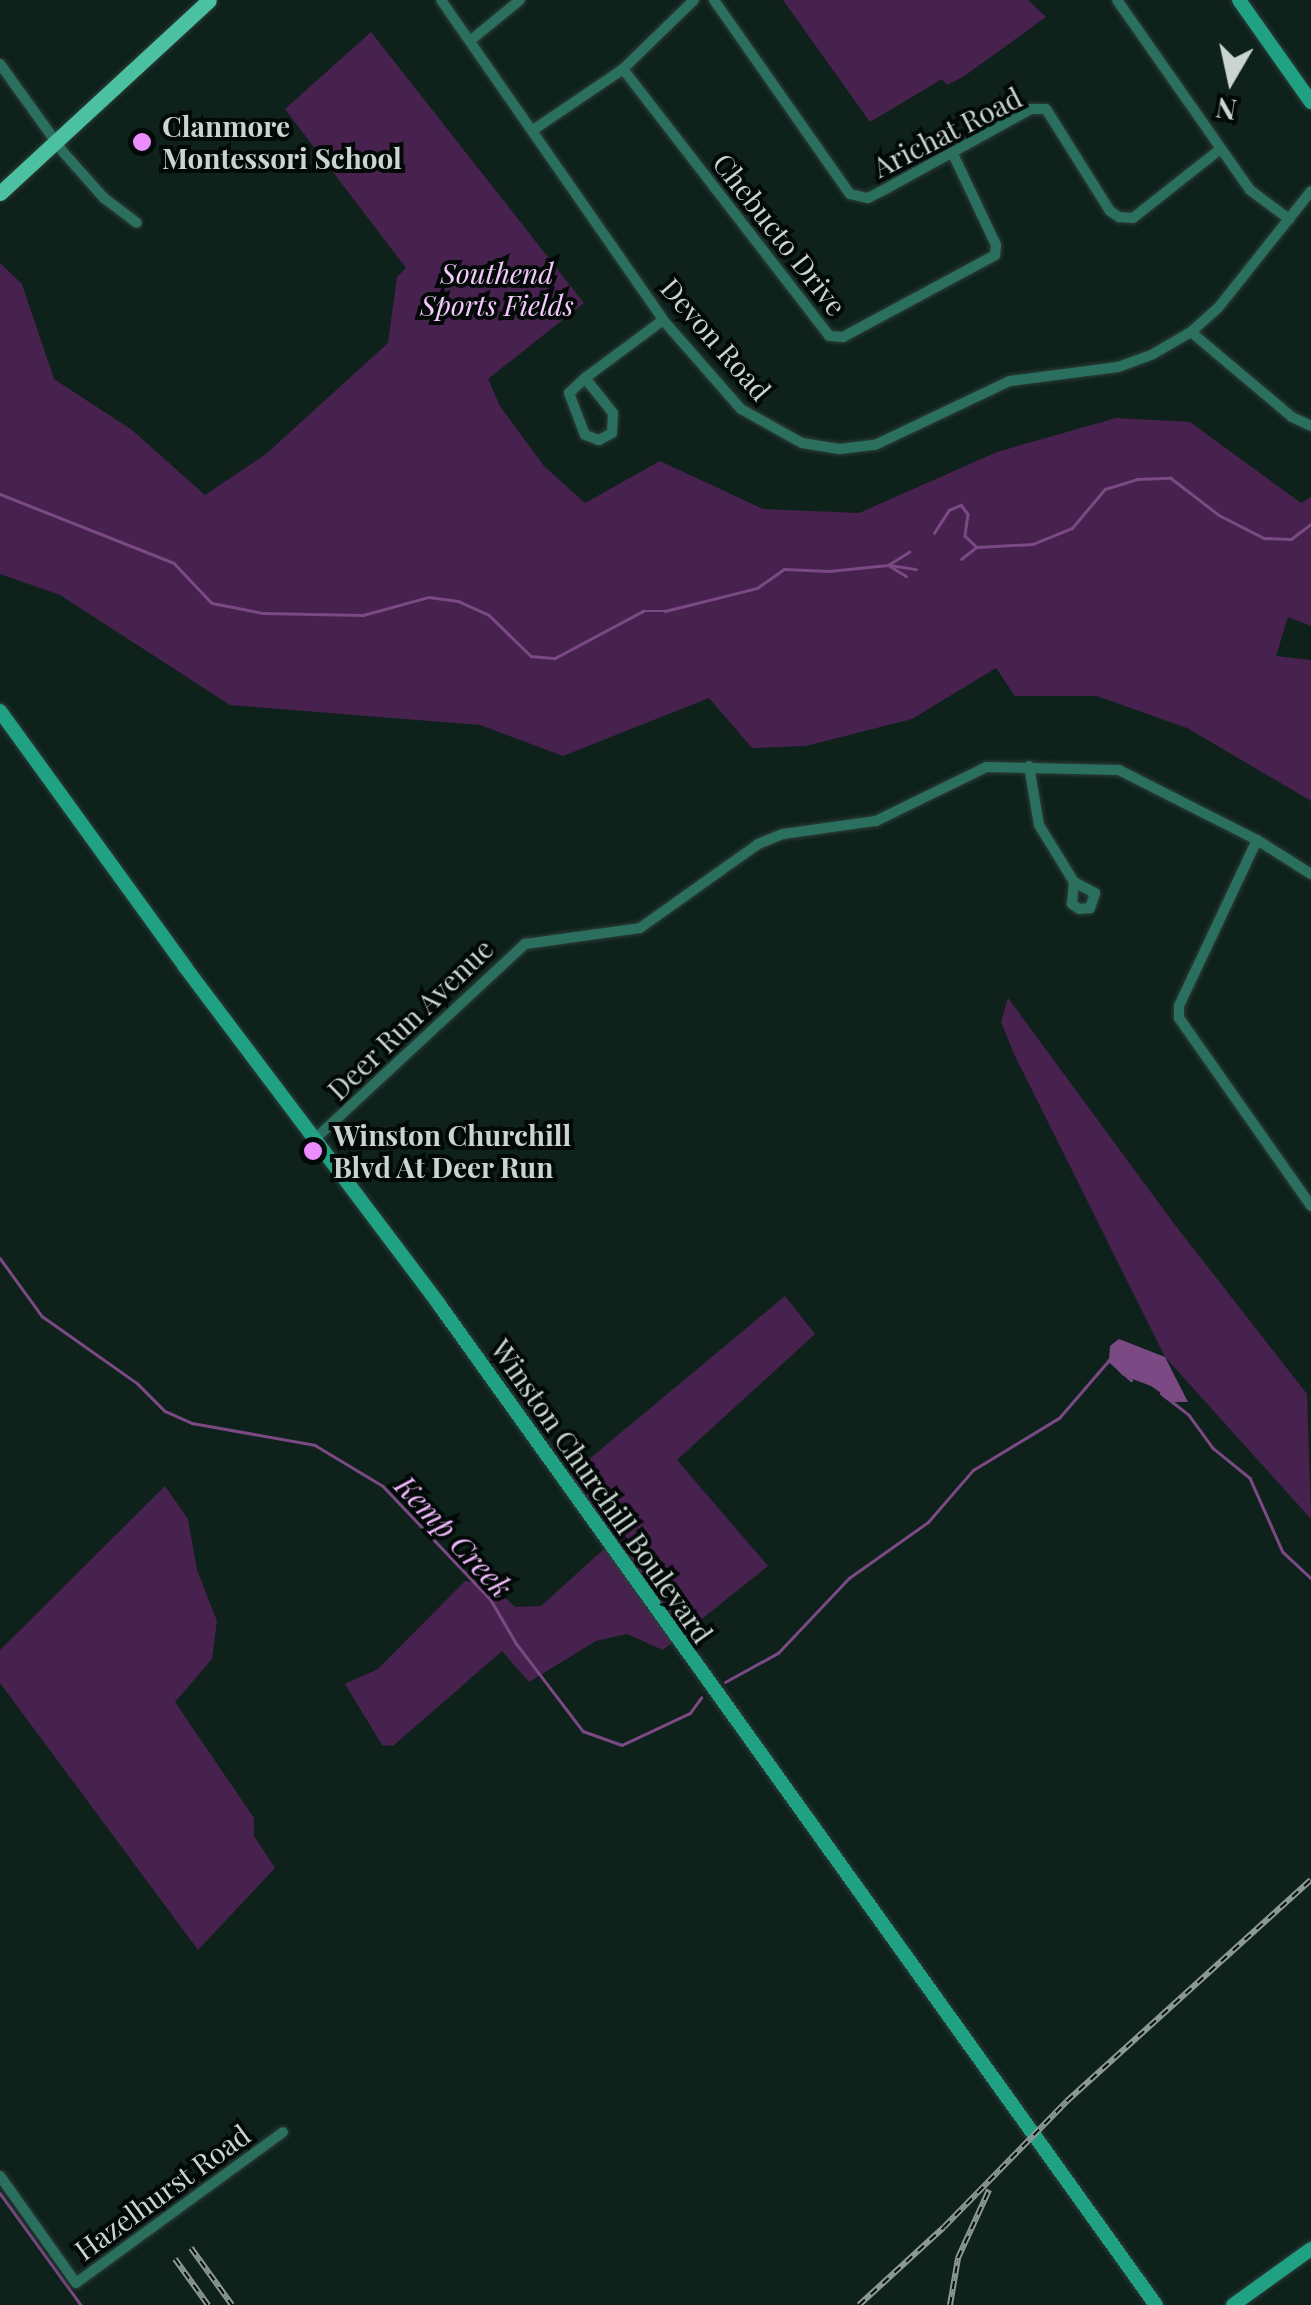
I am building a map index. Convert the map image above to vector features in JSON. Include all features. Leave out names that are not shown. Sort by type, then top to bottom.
[{"type":"main road","points":[[0,193],[209,0]]},
{"type":"main road","points":[[1240,0],[1311,102]]},
{"type":"main road","name":"Winston Churchill Boulevard","points":[[0,711],[438,1303],[1156,2305]]},
{"type":"main road","points":[[1233,2305],[1311,2249]]},
{"type":"street","name":"Devon Road","points":[[441,0],[663,320],[741,409],[768,429],[802,443],[840,449],[874,445],[1010,381],[1118,366],[1154,354],[1191,332],[1218,308],[1311,191]]},
{"type":"street","points":[[471,40],[520,0]]},
{"type":"street","points":[[534,130],[623,69],[694,0]]},
{"type":"street","name":"Arichat Road","points":[[714,0],[850,194],[868,198],[1031,109],[1046,108],[1110,211],[1133,218],[1219,150]]},
{"type":"street","points":[[1117,0],[1250,190],[1289,219]]},
{"type":"street","points":[[0,64],[54,142],[104,198],[137,223]]},
{"type":"street","name":"Chebucto Drive","points":[[623,69],[829,336],[843,337],[995,255],[996,244],[953,154]]},
{"type":"street","points":[[585,378],[613,414],[612,433],[599,440],[585,436],[569,393],[585,378],[663,320]]},
{"type":"street","points":[[1191,332],[1292,418],[1311,426]]},
{"type":"street","points":[[1030,766],[1040,825],[1074,882]]},
{"type":"street","name":"Deer Run Avenue","points":[[315,1140],[525,944],[640,928],[758,844],[783,834],[876,820],[986,767],[1119,770],[1257,840],[1311,874]]},
{"type":"street","points":[[1257,840],[1180,1006],[1179,1018],[1311,1206]]},
{"type":"street","name":"Hazelhurst Road","points":[[0,2176],[76,2283],[284,2132]]},
{"type":"green space","points":[[783,0],[1028,0],[1046,17],[963,77],[947,85],[942,79],[870,122]]},
{"type":"green space","name":"Southend Sports Fields","points":[[371,32],[584,303],[488,379],[500,406],[544,466],[585,503],[660,461],[763,509],[859,513],[997,452],[1116,418],[1190,422],[1301,503],[1311,497],[1311,626],[1288,617],[1276,656],[1311,660],[1311,801],[1187,728],[1097,696],[1015,696],[996,668],[912,719],[806,746],[752,748],[709,698],[563,756],[480,725],[230,705],[60,595],[0,574],[0,263],[22,284],[54,379],[132,430],[205,495],[266,454],[388,343],[397,277],[406,268],[285,109]]},
{"type":"green space","points":[[1008,998],[1175,1225],[1307,1394],[1311,1519],[1165,1357],[1014,1054],[1001,1022]]},
{"type":"green space","points":[[785,1296],[815,1334],[677,1460],[768,1566],[663,1650],[627,1634],[596,1641],[529,1682],[502,1651],[393,1746],[382,1745],[345,1684],[378,1669],[465,1581],[492,1585],[515,1607],[541,1606],[615,1539],[570,1475]]},
{"type":"green space","points":[[165,1486],[188,1519],[197,1570],[217,1621],[212,1659],[175,1702],[254,1818],[254,1836],[275,1868],[198,1950],[0,1683],[0,1650]]},
{"type":"shaded area","points":[[1119,1339],[1165,1357],[1188,1402],[1174,1402],[1151,1386],[1122,1375],[1109,1360],[1110,1346]]},
{"type":"waterway","points":[[934,533],[949,510],[961,505],[968,514],[965,536],[977,547],[1033,544],[1072,528],[1105,489],[1137,479],[1171,478],[1219,515],[1264,538],[1291,539],[1311,524]]},
{"type":"waterway","points":[[0,494],[174,563],[212,603],[263,613],[363,615],[429,597],[458,601],[489,615],[531,656],[555,658],[643,611],[665,611],[757,588],[784,569],[829,571],[888,565],[909,552]]},
{"type":"waterway","points":[[961,559],[975,548]]},
{"type":"waterway","points":[[890,565],[916,569]]},
{"type":"waterway","points":[[890,566],[906,576]]},
{"type":"waterway","name":"Kemp Creek","points":[[0,1258],[42,1316],[137,1383],[165,1411],[192,1423],[315,1445],[383,1486],[491,1600],[516,1643],[583,1731],[622,1745],[690,1713],[701,1698]]},
{"type":"waterway","name":"Kemp Creek","points":[[725,1682],[778,1653],[849,1578],[928,1522],[973,1470],[1059,1418],[1109,1360],[1131,1380]]},
{"type":"waterway","name":"Kemp Creek","points":[[1161,1393],[1189,1415],[1213,1448],[1250,1478],[1283,1552],[1311,1578]]},
{"type":"waterway","points":[[0,2193],[81,2305]]},
{"type":"railway","points":[[859,2305],[944,2227],[1067,2101],[1311,1880]]},
{"type":"railway","points":[[950,2305],[958,2258],[989,2190]]},
{"type":"railway","points":[[191,2248],[232,2305]]},
{"type":"railway","points":[[175,2259],[208,2305]]},
{"type":"place","name":"Clanmore Montessori School","points":[[142,142]]},
{"type":"place","name":"Winston Churchill Blvd At Deer Run","points":[[313,1151]]}]
